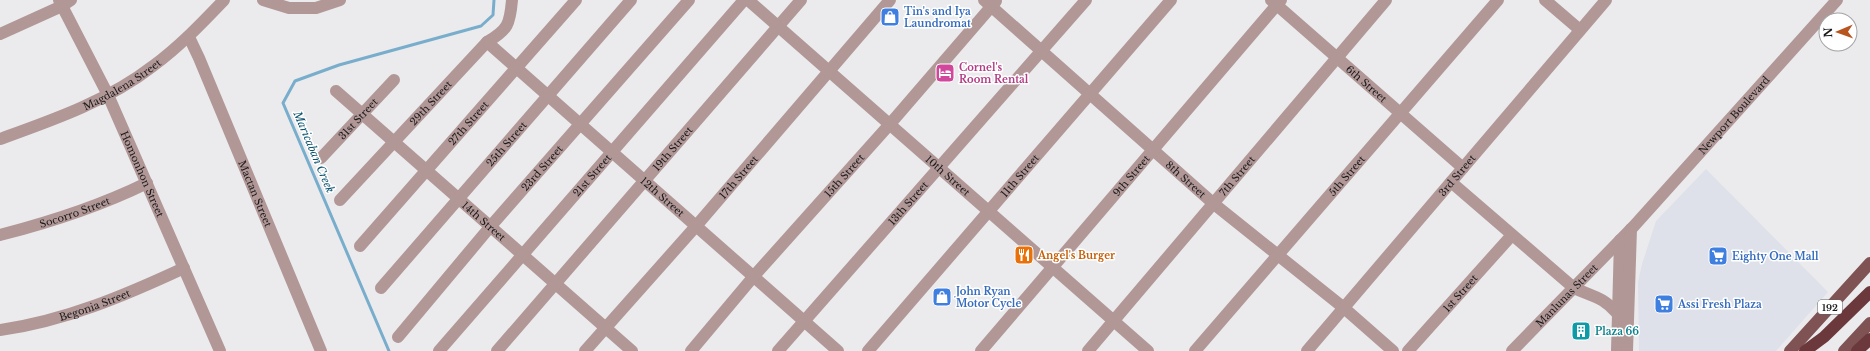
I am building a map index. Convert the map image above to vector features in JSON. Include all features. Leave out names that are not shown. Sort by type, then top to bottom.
[{"type":"highway","points":[[1806,351],[1824,337],[1870,292]]},
{"type":"highway","points":[[1857,351],[1870,338]]},
{"type":"main road","name":"192","points":[[1790,351],[1870,263]]},
{"type":"main road","points":[[1844,351],[1870,322]]},
{"type":"street","name":"Magdalena Street","points":[[0,139],[51,121],[108,95],[153,67],[189,37],[224,0]]},
{"type":"street","points":[[263,0],[289,8],[316,8],[340,0]]},
{"type":"street","name":"27th Street","points":[[360,246],[576,0]]},
{"type":"street","name":"25th Street","points":[[381,288],[631,0]]},
{"type":"street","name":"23rd Street","points":[[398,337],[490,227],[689,0]]},
{"type":"street","name":"21st Street","points":[[439,351],[744,0]]},
{"type":"street","name":"10th Street","points":[[748,0],[1148,351]]},
{"type":"street","name":"19th Street","points":[[497,351],[802,0]]},
{"type":"street","name":"17th Street","points":[[585,351],[697,225],[890,0]]},
{"type":"street","name":"13th Street","points":[[778,351],[1086,0]]},
{"type":"street","name":"11th Street","points":[[868,351],[1171,0]]},
{"type":"street","name":"7th Street","points":[[1088,351],[1386,0]]},
{"type":"street","name":"5th Street","points":[[1195,351],[1498,0]]},
{"type":"street","points":[[1545,0],[1580,30]]},
{"type":"street","name":"3rd Street","points":[[1308,351],[1606,0]]},
{"type":"street","name":"Newport Boulevard","points":[[1620,240],[1837,0]]},
{"type":"street","name":"29th Street","points":[[340,200],[487,42],[505,30],[512,1]]},
{"type":"street","points":[[0,34],[64,2]]},
{"type":"street","name":"Homonhon Street","points":[[64,2],[108,95],[220,351]]},
{"type":"street","name":"8th Street","points":[[991,2],[1040,51],[1091,94],[1214,204],[1344,308],[1393,351]]},
{"type":"street","name":"15th Street","points":[[690,351],[754,276],[890,124],[991,2]]},
{"type":"street","name":"6th Street","points":[[1276,2],[1337,59],[1463,168]]},
{"type":"street","name":"9th Street","points":[[981,351],[1276,2]]},
{"type":"street","name":"Mactan Street","points":[[189,37],[321,351]]},
{"type":"street","name":"12th Street","points":[[487,42],[805,320],[838,351]]},
{"type":"street","name":"31st Street","points":[[321,158],[363,115],[394,80]]},
{"type":"street","name":"14th Street","points":[[336,92],[632,351]]},
{"type":"street","points":[[1451,182],[1574,288],[1598,296],[1608,303],[1617,314]]},
{"type":"street","name":"Socorro Street","points":[[0,235],[43,224],[93,207],[147,183]]},
{"type":"street","points":[[1627,351],[1631,229]]},
{"type":"street","name":"1st Street","points":[[1408,351],[1512,235]]},
{"type":"street","points":[[1617,351],[1617,314],[1621,264],[1620,240]]},
{"type":"street","name":"Manlunas Street","points":[[1512,351],[1620,240]]},
{"type":"street","name":"Begonia Street","points":[[0,330],[22,327],[72,313],[129,294],[184,268]]},
{"type":"shaded area","name":"Eighty One Mall","points":[[1706,169],[1828,292],[1776,351],[1639,351],[1638,282],[1642,264],[1656,221]]},
{"type":"waterway","name":"Maricaban Creek","points":[[389,351],[283,103],[295,81],[339,65],[481,26],[493,15],[494,0]]},
{"type":"place","name":"Tin's and Iya Laundromat","points":[[890,17]]},
{"type":"place","name":"Cornel's Room Rental","points":[[945,73]]},
{"type":"place","name":"Angel's Burger","points":[[1024,255]]},
{"type":"place","name":"Eighty One Mall","points":[[1718,256]]},
{"type":"place","name":"John Ryan Motor Cycle","points":[[942,297]]},
{"type":"place","name":"Assi Fresh Plaza","points":[[1664,304]]},
{"type":"place","name":"Plaza 66","points":[[1581,331]]}]
